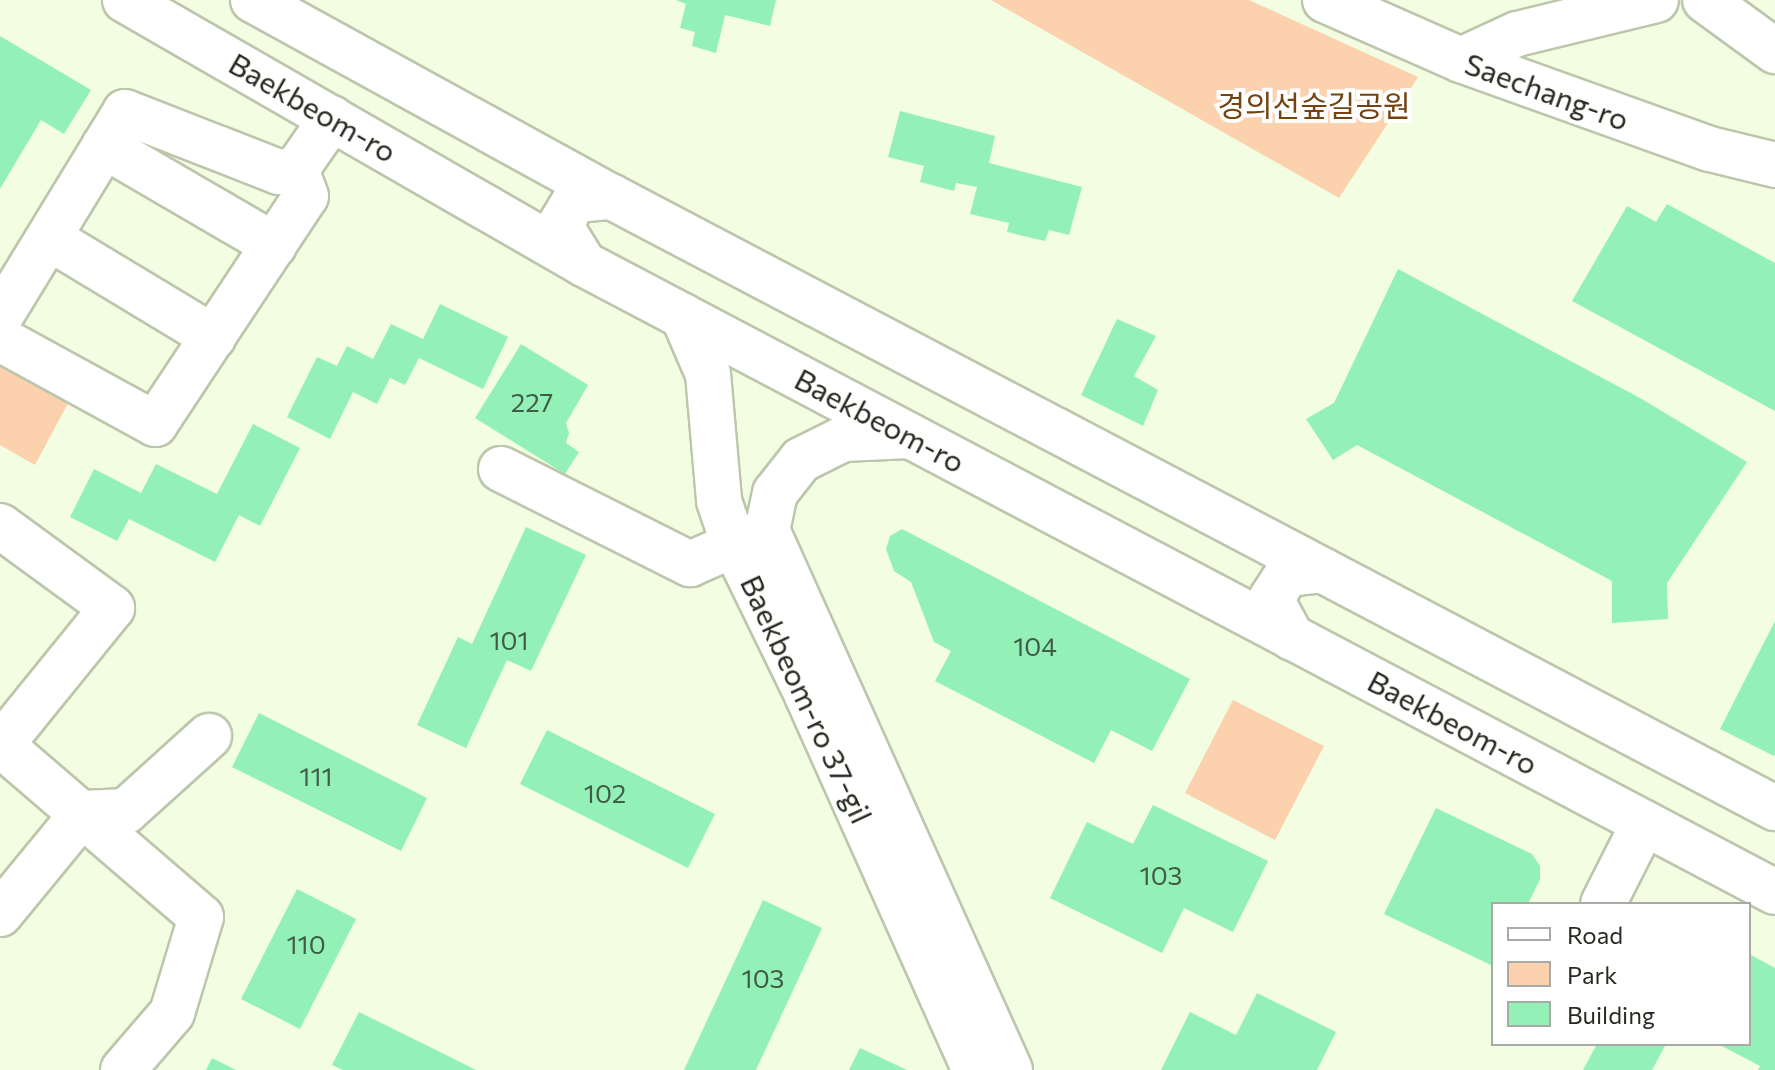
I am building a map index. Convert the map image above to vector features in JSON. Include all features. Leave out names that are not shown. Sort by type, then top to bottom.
[{"type":"main road","name":"Baekbeom-ro","points":[[125,0],[584,264],[1775,892]]},
{"type":"main road","name":"Baekbeom-ro","points":[[253,0],[612,197],[1775,808]]},
{"type":"main road","name":"Saechang-ro","points":[[1325,0],[1461,60],[1710,149],[1775,165]]},
{"type":"main road","points":[[1461,60],[1517,34],[1656,0]]},
{"type":"main road","points":[[1705,0],[1775,51]]},
{"type":"main road","points":[[0,317],[125,112],[279,172],[296,170],[332,118]]},
{"type":"main road","points":[[104,146],[274,245]]},
{"type":"main road","points":[[0,339],[155,424],[306,196],[296,170]]},
{"type":"main road","points":[[584,264],[560,225],[575,200],[612,197]]},
{"type":"main road","points":[[49,238],[213,337]]},
{"type":"main road","name":"Baekbeom-ro 37-gil","points":[[683,316],[708,374],[719,501],[750,538],[1010,1070]]},
{"type":"main road","name":"Baekbeom-ro 37-gil","points":[[910,436],[843,439],[801,460],[775,493],[750,538],[807,695],[975,1070]]},
{"type":"main road","points":[[501,469],[690,564],[750,538]]},
{"type":"main road","points":[[0,526],[112,608],[1,744],[201,917],[172,1013],[123,1070]]},
{"type":"main road","points":[[1292,638],[1271,599],[1287,574],[1323,570]]},
{"type":"main road","points":[[0,914],[83,813],[126,811],[209,736]]},
{"type":"main road","points":[[1604,902],[1644,823]]},
{"type":"green space","name":"경의선숲길공원","points":[[991,0],[1249,0],[1418,77],[1339,198]]},
{"type":"green space","points":[[0,354],[74,392],[35,465],[0,445]]},
{"type":"green space","points":[[1233,700],[1324,746],[1275,840],[1185,793]]},
{"type":"building","points":[[676,0],[776,0],[770,26],[725,15],[716,53],[692,46],[695,32],[680,28],[686,4]]},
{"type":"building","points":[[0,36],[91,90],[64,134],[41,120],[0,189]]},
{"type":"building","points":[[900,111],[995,136],[989,163],[1082,187],[1069,235],[1049,230],[1045,241],[1007,232],[1009,223],[970,214],[977,187],[956,183],[954,191],[920,182],[924,166],[888,157]]},
{"type":"building","points":[[1667,204],[1775,263],[1775,411],[1572,301],[1627,206],[1656,222]]},
{"type":"building","points":[[1398,269],[1640,398],[1747,462],[1667,583],[1668,619],[1612,623],[1612,581],[1357,445],[1333,460],[1306,419],[1334,403]]},
{"type":"building","points":[[440,304],[508,337],[483,389],[419,358],[405,385],[390,378],[377,404],[353,392],[330,439],[287,417],[317,357],[337,366],[347,346],[373,359],[391,324],[423,339]]},
{"type":"building","points":[[1117,319],[1156,336],[1134,376],[1158,390],[1143,426],[1081,395]]},
{"type":"building","points":[[521,344],[588,385],[566,423],[569,433],[566,443],[579,452],[565,474],[475,418]]},
{"type":"building","points":[[253,424],[300,448],[260,526],[239,515],[215,562],[129,519],[117,541],[70,517],[94,469],[141,493],[156,464],[217,494]]},
{"type":"building","points":[[526,527],[586,555],[531,671],[507,660],[466,748],[417,725],[458,637],[472,644]]},
{"type":"building","points":[[902,529],[1190,679],[1152,751],[1111,730],[1094,763],[935,681],[951,651],[934,642],[911,582],[894,571],[886,549],[890,536]]},
{"type":"building","points":[[1775,621],[1775,754],[1774,756],[1720,729]]},
{"type":"building","points":[[259,713],[427,798],[401,851],[232,767]]},
{"type":"building","points":[[547,730],[715,814],[688,868],[520,784]]},
{"type":"building","points":[[1153,805],[1268,861],[1233,932],[1184,908],[1162,953],[1050,898],[1087,822],[1133,844]]},
{"type":"building","points":[[1436,808],[1532,854],[1540,866],[1540,879],[1529,902],[1491,902],[1491,965],[1384,914]]},
{"type":"building","points":[[297,889],[356,919],[300,1029],[241,999]]},
{"type":"building","points":[[763,900],[822,928],[756,1070],[684,1070]]},
{"type":"building","points":[[1751,955],[1775,968],[1775,1070],[1758,1070],[1760,1066],[1722,1046],[1751,1046]]},
{"type":"building","points":[[1257,993],[1336,1032],[1317,1070],[1161,1070],[1190,1012],[1236,1035]]},
{"type":"building","points":[[359,1012],[476,1070],[343,1070],[332,1065]]},
{"type":"building","points":[[1596,1046],[1665,1046],[1652,1070],[1583,1070]]},
{"type":"building","points":[[860,1048],[907,1070],[849,1070]]},
{"type":"building","points":[[212,1058],[236,1070],[206,1070]]}]
